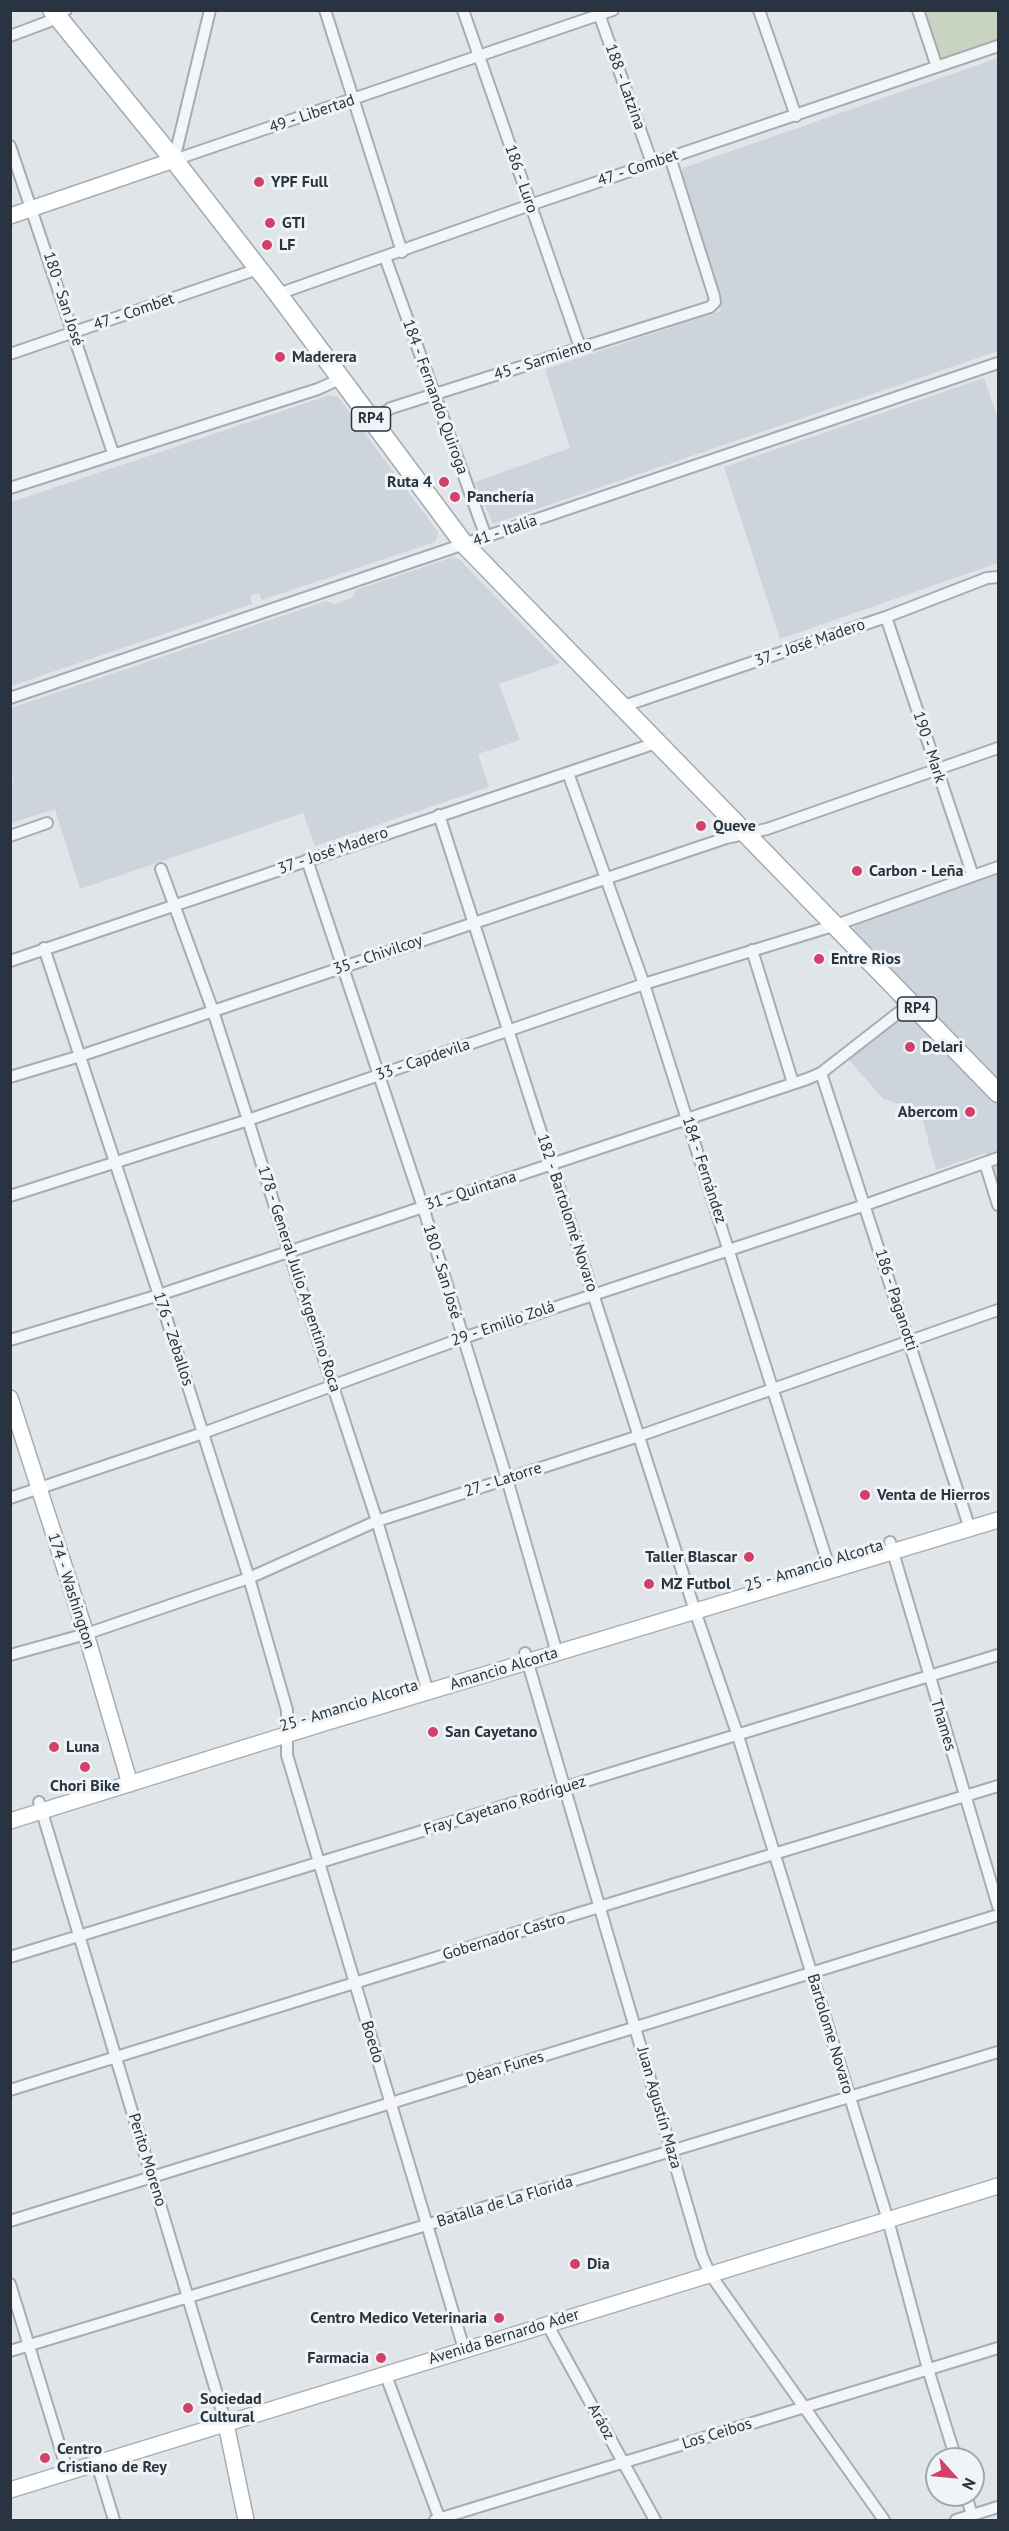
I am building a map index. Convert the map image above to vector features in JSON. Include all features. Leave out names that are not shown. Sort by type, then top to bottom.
[{"type":"main road","name":"RP4","points":[[59,13],[278,294],[464,544],[999,1093]]},
{"type":"main road","name":"49 - Libertad","points":[[10,216],[174,160]]},
{"type":"main road","name":"174 - Washington","points":[[10,1398],[86,1634],[129,1780]]},
{"type":"main road","name":"25 - Amancio Alcorta","points":[[556,1648],[969,1524],[999,1510]]},
{"type":"main road","points":[[969,1524],[999,1520]]},
{"type":"main road","name":"Amancio Alcorta","points":[[288,1730],[556,1648]]},
{"type":"main road","name":"25 - Amancio Alcorta","points":[[10,1811],[40,1806],[288,1730]]},
{"type":"main road","points":[[10,1821],[40,1806]]},
{"type":"main road","name":"Avenida Bernardo Ader","points":[[10,2490],[999,2186]]},
{"type":"main road","name":"Perito Moreno","points":[[226,2424],[246,2520]]},
{"type":"street","points":[[174,160],[210,10]]},
{"type":"street","points":[[326,10],[402,252]]},
{"type":"street","name":"186 - Luro","points":[[463,10],[580,347]]},
{"type":"street","name":"49 - Libertad","points":[[174,160],[613,10]]},
{"type":"street","points":[[759,10],[796,116]]},
{"type":"street","points":[[918,10],[937,67]]},
{"type":"street","points":[[10,36],[59,13]]},
{"type":"street","name":"188 - Latzina","points":[[599,13],[652,163]]},
{"type":"street","name":"47 - Combet","points":[[278,294],[652,163],[999,46]]},
{"type":"street","name":"180 - San José","points":[[10,146],[113,453]]},
{"type":"street","name":"45 - Sarmiento","points":[[372,421],[391,408],[710,307],[715,302],[670,157]]},
{"type":"street","name":"184 - Fernando Quiroga","points":[[385,257],[486,537]]},
{"type":"street","name":"47 - Combet","points":[[10,354],[258,269]]},
{"type":"street","name":"41 - Italia","points":[[10,698],[999,363]]},
{"type":"street","points":[[10,488],[113,453],[318,389],[340,379]]},
{"type":"street","name":"37 - José Madero","points":[[621,707],[886,616],[987,578],[999,577]]},
{"type":"street","name":"190 - Mark","points":[[886,616],[973,876]]},
{"type":"street","name":"37 - José Madero","points":[[10,961],[656,743]]},
{"type":"street","name":"35 - Chivilcoy","points":[[10,1077],[80,1056],[726,838],[767,829],[999,748]]},
{"type":"street","name":"184 - Fernández","points":[[568,773],[644,984],[829,1566]]},
{"type":"street","name":"182 - Bartolomé Novaro","points":[[439,815],[694,1607]]},
{"type":"street","points":[[10,836],[47,823]]},
{"type":"street","name":"180 - San José","points":[[307,860],[423,1207],[507,1479],[556,1648]]},
{"type":"street","name":"33 - Capdevila","points":[[10,1196],[248,1120],[644,984],[836,926],[999,867]]},
{"type":"street","name":"178 - General Julio Argentino Roca","points":[[161,869],[213,1011],[289,1252],[378,1521],[427,1687]]},
{"type":"street","name":"176 - Zeballos","points":[[44,948],[159,1295],[249,1578],[287,1710],[288,1730]]},
{"type":"street","points":[[752,950],[793,1083]]},
{"type":"street","name":"31 - Quintana","points":[[10,1340],[159,1295],[793,1083],[821,1072],[911,1003]]},
{"type":"street","name":"186 - Paganotti","points":[[821,1072],[969,1524]]},
{"type":"street","name":"29 - Emilio Zolá","points":[[10,1498],[39,1491],[203,1433],[462,1338],[865,1205],[999,1158]]},
{"type":"street","points":[[985,1163],[999,1205]]},
{"type":"street","name":"27 - Latorre","points":[[10,1655],[86,1634],[249,1578],[378,1521],[639,1436],[999,1310]]},
{"type":"street","name":"Thames","points":[[892,1546],[928,1676],[999,1906]]},
{"type":"street","name":"Bartolome Novaro","points":[[694,1607],[738,1736],[888,2220],[928,2369],[952,2447]]},
{"type":"street","name":"Fray Cayetano Rodríguez","points":[[10,1957],[999,1655]]},
{"type":"street","name":"Juan Agustín Maza","points":[[526,1657],[702,2256],[710,2274],[884,2520]]},
{"type":"street","name":"Boedo","points":[[288,1730],[287,1755],[464,2349]]},
{"type":"street","name":"Gobernador Castro","points":[[10,2090],[599,1907],[775,1856],[999,1786]]},
{"type":"street","name":"Perito Moreno","points":[[40,1806],[226,2424]]},
{"type":"street","name":"Déan Funes","points":[[10,2221],[999,1915]]},
{"type":"street","name":"Batalla de La Florida","points":[[10,2351],[189,2299],[999,2052]]},
{"type":"street","points":[[10,2284],[68,2473]]},
{"type":"street","name":"Aráoz","points":[[547,2324],[655,2520]]},
{"type":"street","name":"Los Ceibos","points":[[438,2520],[999,2348]]},
{"type":"street","points":[[385,2373],[438,2520]]},
{"type":"street","points":[[97,2464],[114,2520]]},
{"type":"street","points":[[969,2507],[972,2516]]},
{"type":"street","points":[[956,2520],[999,2507]]},
{"type":"shaded area","points":[[998,58],[998,351],[493,524],[475,482],[570,448],[545,369],[721,311],[680,174],[683,168]]},
{"type":"shaded area","points":[[984,378],[998,418],[998,563],[780,639],[724,467]]},
{"type":"shaded area","points":[[330,395],[338,397],[438,532],[435,542],[262,600],[259,593],[250,596],[252,604],[11,686],[11,502]]},
{"type":"shaded area","points":[[453,557],[459,559],[560,663],[499,684],[520,740],[478,754],[489,787],[315,846],[303,813],[80,889],[55,809],[12,823],[11,784],[14,782],[10,770],[11,708],[326,601],[334,604],[352,598],[356,590]]},
{"type":"shaded area","points":[[998,873],[998,1194],[985,1153],[936,1170],[920,1110],[883,1099],[845,1055],[915,998],[852,934],[857,922]]},
{"type":"green space","points":[[923,11],[998,11],[998,39],[942,59]]},
{"type":"place","name":"YPF Full","points":[[259,182]]},
{"type":"place","name":"GTI","points":[[270,223]]},
{"type":"place","name":"LF","points":[[267,245]]},
{"type":"place","name":"Maderera","points":[[280,357]]},
{"type":"place","name":"Ruta 4","points":[[444,482]]},
{"type":"place","name":"Panchería","points":[[455,497]]},
{"type":"place","name":"Queve","points":[[701,826]]},
{"type":"place","name":"Carbon - Leña","points":[[857,871]]},
{"type":"place","name":"Entre Rios","points":[[819,959]]},
{"type":"place","name":"Delari","points":[[910,1047]]},
{"type":"place","name":"Abercom","points":[[970,1112]]},
{"type":"place","name":"Venta de Hierros","points":[[865,1495]]},
{"type":"place","name":"Taller Blascar","points":[[749,1557]]},
{"type":"place","name":"MZ Futbol","points":[[649,1584]]},
{"type":"place","name":"San Cayetano","points":[[433,1732]]},
{"type":"place","name":"Luna","points":[[54,1747]]},
{"type":"place","name":"Chori Bike","points":[[85,1767]]},
{"type":"place","name":"Dia","points":[[575,2264]]},
{"type":"place","name":"Centro Medico Veterinaria","points":[[499,2318]]},
{"type":"place","name":"Farmacia","points":[[381,2358]]},
{"type":"place","name":"Sociedad Cultural","points":[[188,2408]]},
{"type":"place","name":"Centro Cristiano de Rey","points":[[45,2458]]}]
